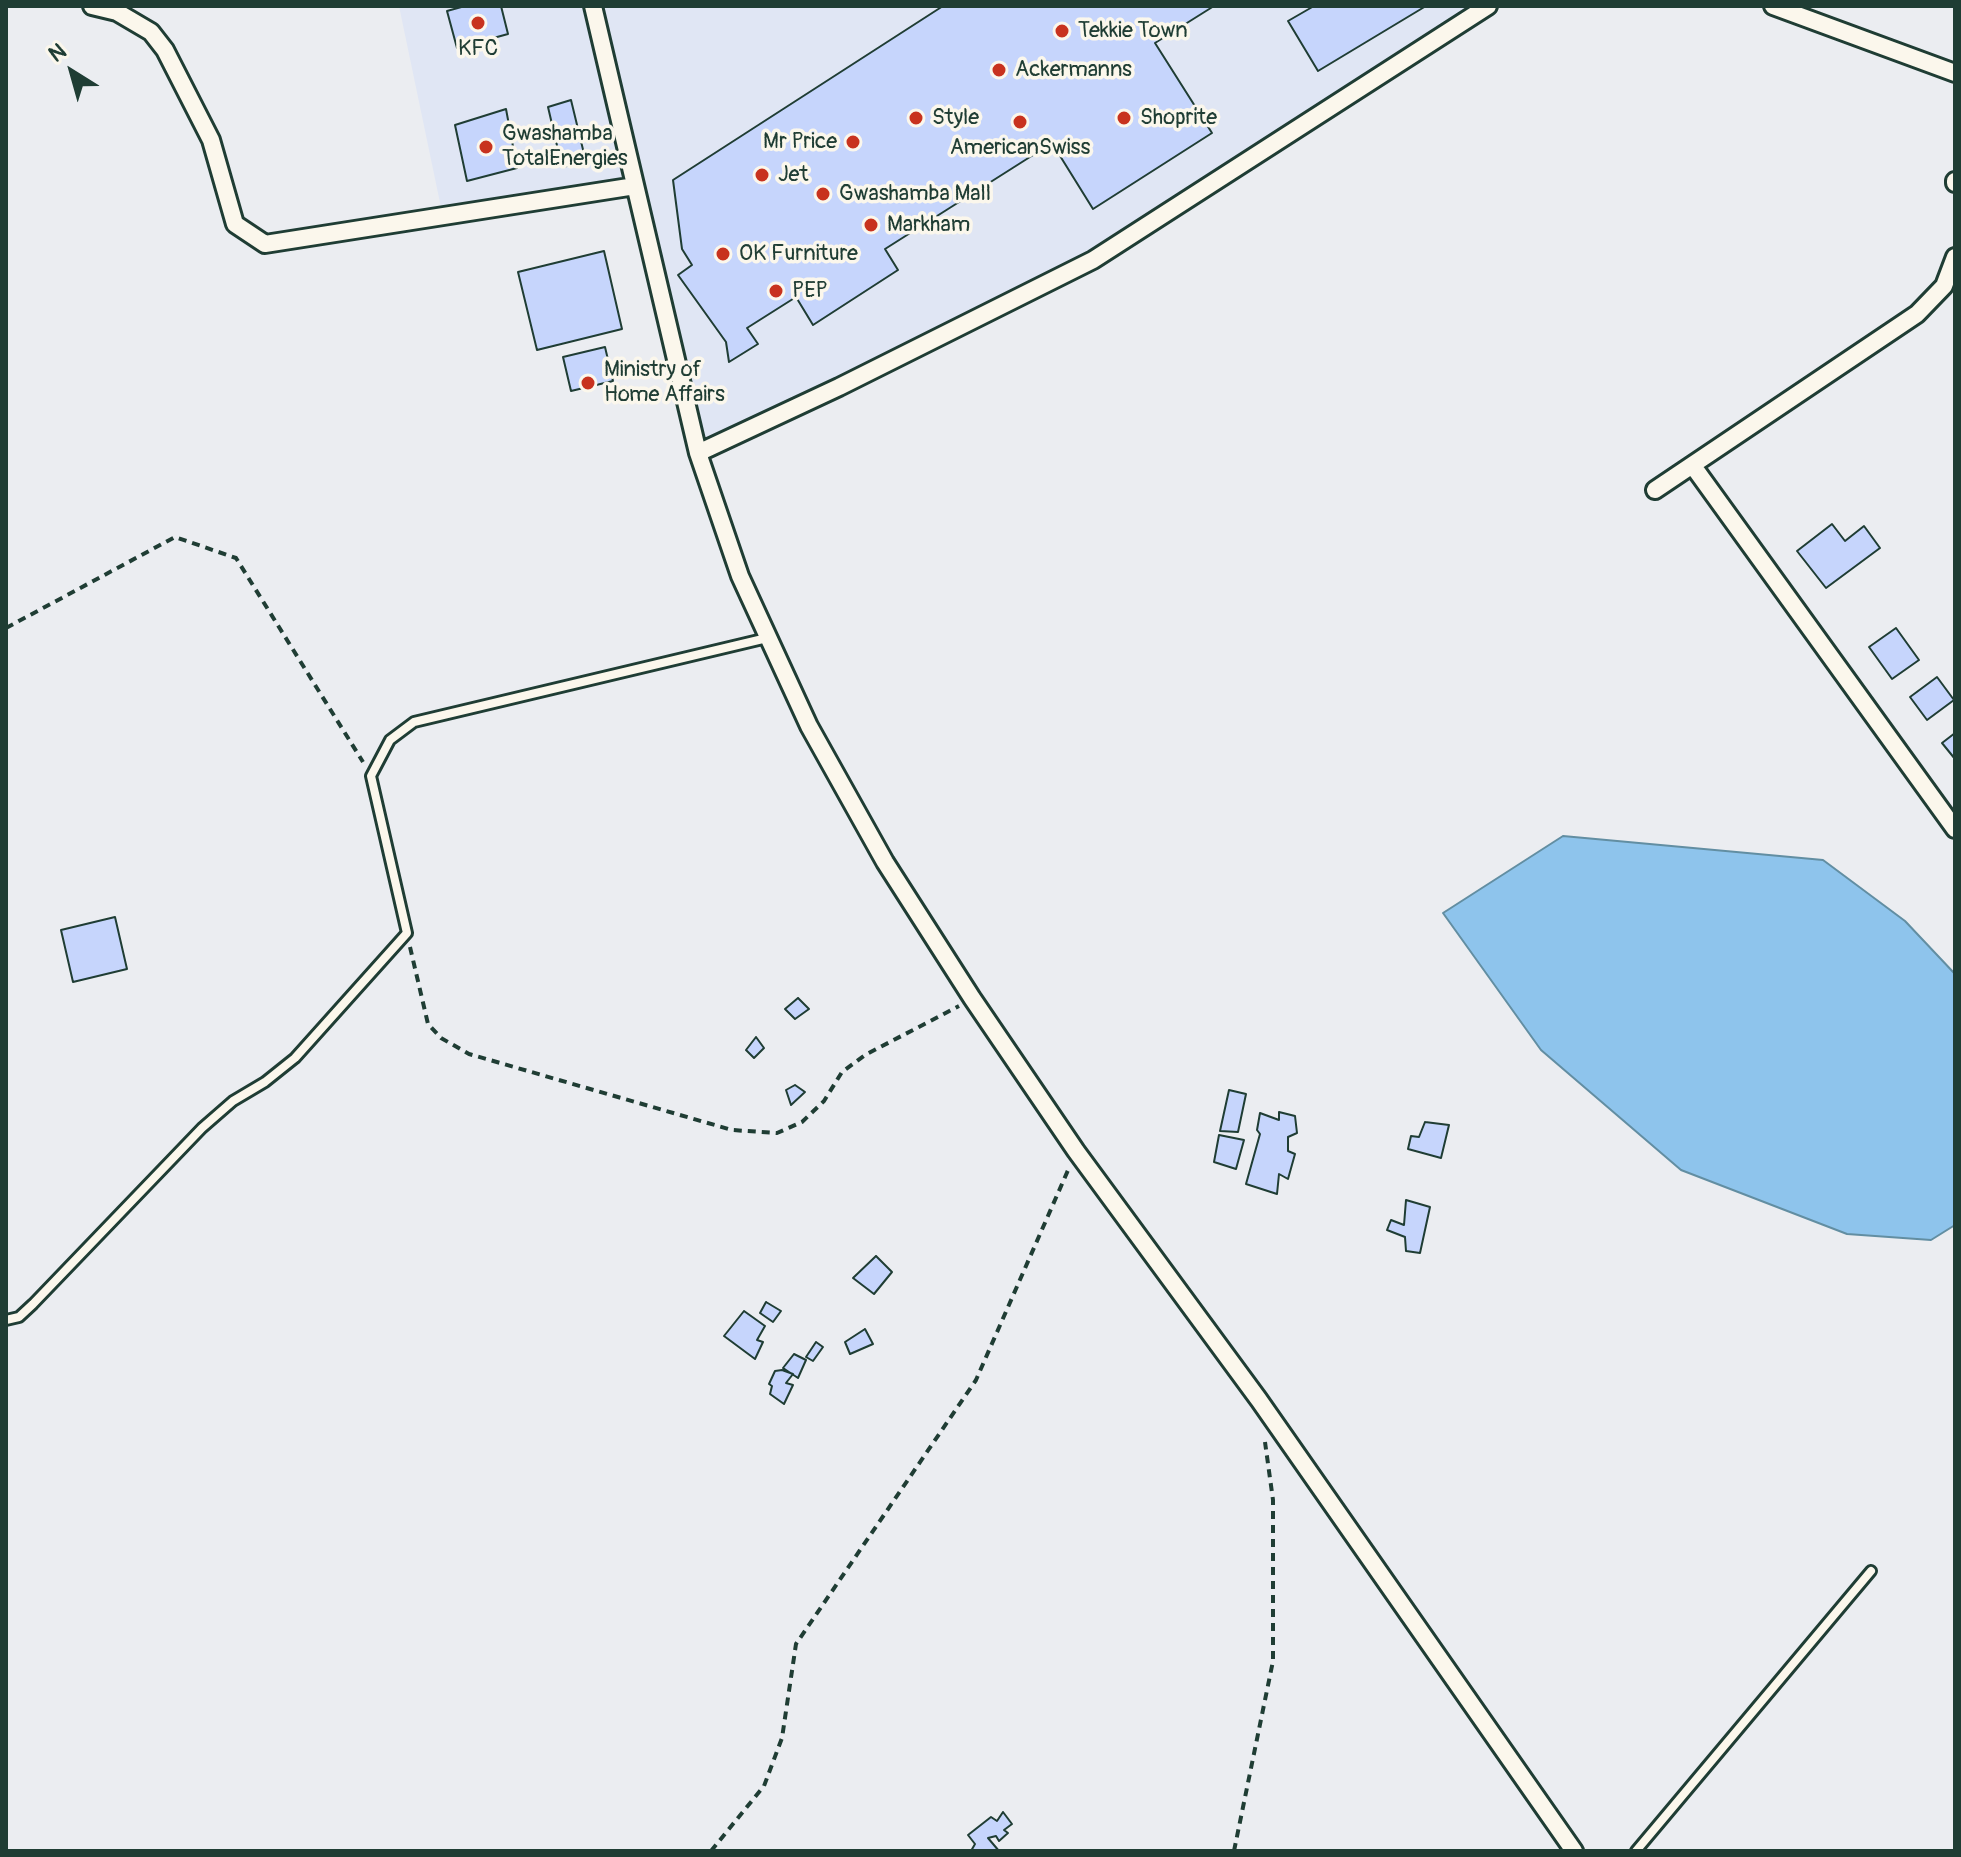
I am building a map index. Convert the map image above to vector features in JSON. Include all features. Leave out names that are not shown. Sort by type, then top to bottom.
[{"type":"street","points":[[92,6],[117,12],[151,32],[165,50],[211,140],[235,224],[265,244],[635,186]]},
{"type":"street","points":[[593,6],[698,453],[740,576],[809,726],[885,862],[972,998],[1076,1151],[1259,1400],[1574,1851]]},
{"type":"street","points":[[698,453],[839,387],[1093,260],[1488,6]]},
{"type":"street","points":[[1773,6],[1955,73]]},
{"type":"street","points":[[1655,490],[1917,314],[1944,286],[1955,257]]},
{"type":"street","points":[[1944,286],[1955,300]]},
{"type":"street","points":[[1693,466],[1955,829]]},
{"type":"lane","points":[[6,1320],[19,1317],[33,1304],[202,1128],[233,1101],[295,1058],[407,933],[371,776],[390,740],[414,722],[767,638]]},
{"type":"lane","points":[[1636,1851],[1871,1571]]},
{"type":"path","points":[[6,628],[175,537],[236,558],[371,776]]},
{"type":"path","points":[[407,933],[428,1024],[441,1038],[469,1054],[732,1130],[777,1133],[802,1122],[824,1101],[842,1072],[865,1055],[972,998]]},
{"type":"path","points":[[711,1851],[764,1786],[782,1738],[796,1644],[976,1380],[1076,1151]]},
{"type":"path","points":[[1234,1851],[1273,1661],[1273,1500],[1259,1400]]},
{"type":"shaded area","points":[[399,6],[1488,6],[1093,260],[698,453],[635,186],[443,217]]},
{"type":"water","points":[[1563,836],[1823,860],[1905,921],[1955,974],[1955,1225],[1931,1240],[1847,1234],[1681,1170],[1541,1050],[1443,913]]},
{"type":"building","name":"KFC","points":[[465,6],[501,6],[508,34],[457,48],[447,11]]},
{"type":"building","name":"Gwashamba Mall","points":[[943,6],[1214,6],[1155,43],[1212,133],[1093,209],[1052,143],[885,249],[898,270],[813,325],[796,297],[747,328],[758,344],[729,362],[726,342],[678,275],[692,265],[682,249],[673,180]]},
{"type":"building","points":[[1314,6],[1426,6],[1318,71],[1288,21]]},
{"type":"building","points":[[571,100],[586,162],[562,167],[548,107]]},
{"type":"building","name":"Gwashamba TotalEnergies","points":[[506,109],[517,168],[467,181],[455,125]]},
{"type":"building","points":[[604,251],[622,329],[537,350],[518,272]]},
{"type":"building","points":[[605,347],[613,381],[571,391],[563,357]]},
{"type":"building","points":[[1832,524],[1845,541],[1864,526],[1880,548],[1826,588],[1797,551]]},
{"type":"building","points":[[1896,628],[1919,660],[1892,679],[1869,647]]},
{"type":"building","points":[[1937,677],[1954,700],[1927,720],[1910,697]]},
{"type":"building","points":[[1955,733],[1955,759],[1942,743]]},
{"type":"building","points":[[115,917],[127,969],[73,982],[61,930]]},
{"type":"building","points":[[798,998],[809,1009],[795,1019],[785,1009]]},
{"type":"building","points":[[756,1037],[764,1048],[754,1058],[746,1050]]},
{"type":"building","points":[[795,1085],[805,1092],[791,1105],[786,1090]]},
{"type":"building","points":[[1229,1090],[1246,1094],[1238,1132],[1220,1131]]},
{"type":"building","points":[[1279,1112],[1295,1116],[1297,1133],[1288,1137],[1288,1151],[1295,1154],[1288,1179],[1279,1174],[1277,1194],[1246,1184],[1260,1134],[1257,1130],[1260,1113],[1279,1120]]},
{"type":"building","points":[[1425,1122],[1449,1125],[1441,1158],[1408,1149],[1411,1136],[1419,1137]]},
{"type":"building","points":[[1219,1135],[1244,1140],[1236,1169],[1214,1162]]},
{"type":"building","points":[[1406,1200],[1430,1207],[1420,1253],[1406,1251],[1405,1237],[1387,1230],[1391,1220],[1404,1225]]},
{"type":"building","points":[[876,1256],[892,1272],[874,1294],[853,1278]]},
{"type":"building","points":[[766,1302],[781,1311],[773,1322],[760,1313]]},
{"type":"building","points":[[744,1311],[765,1326],[757,1340],[763,1342],[755,1359],[724,1336]]},
{"type":"building","points":[[865,1329],[873,1344],[850,1354],[845,1342]]},
{"type":"building","points":[[816,1342],[823,1347],[813,1361],[806,1357]]},
{"type":"building","points":[[794,1354],[806,1360],[798,1378],[783,1368]]},
{"type":"building","points":[[775,1371],[793,1374],[786,1383],[793,1385],[784,1404],[770,1394],[772,1386],[769,1384]]},
{"type":"building","points":[[1003,1812],[1012,1824],[1004,1830],[1008,1833],[999,1841],[996,1836],[988,1838],[999,1851],[971,1851],[975,1844],[968,1835],[991,1817],[997,1821]]},
{"type":"place","name":"KFC","points":[[478,23]]},
{"type":"place","name":"Tekkie Town","points":[[1062,31]]},
{"type":"place","name":"Ackermanns","points":[[999,70]]},
{"type":"place","name":"Style","points":[[916,118]]},
{"type":"place","name":"Shoprite","points":[[1124,118]]},
{"type":"place","name":"AmericanSwiss","points":[[1020,122]]},
{"type":"place","name":"Mr Price","points":[[853,142]]},
{"type":"place","name":"Gwashamba TotalEnergies","points":[[486,147]]},
{"type":"place","name":"Jet","points":[[762,175]]},
{"type":"place","name":"Gwashamba Mall","points":[[823,194]]},
{"type":"place","name":"Markham","points":[[871,225]]},
{"type":"place","name":"OK Furniture","points":[[723,254]]},
{"type":"place","name":"PEP","points":[[776,291]]},
{"type":"place","name":"Ministry of Home Affairs","points":[[588,383]]}]
